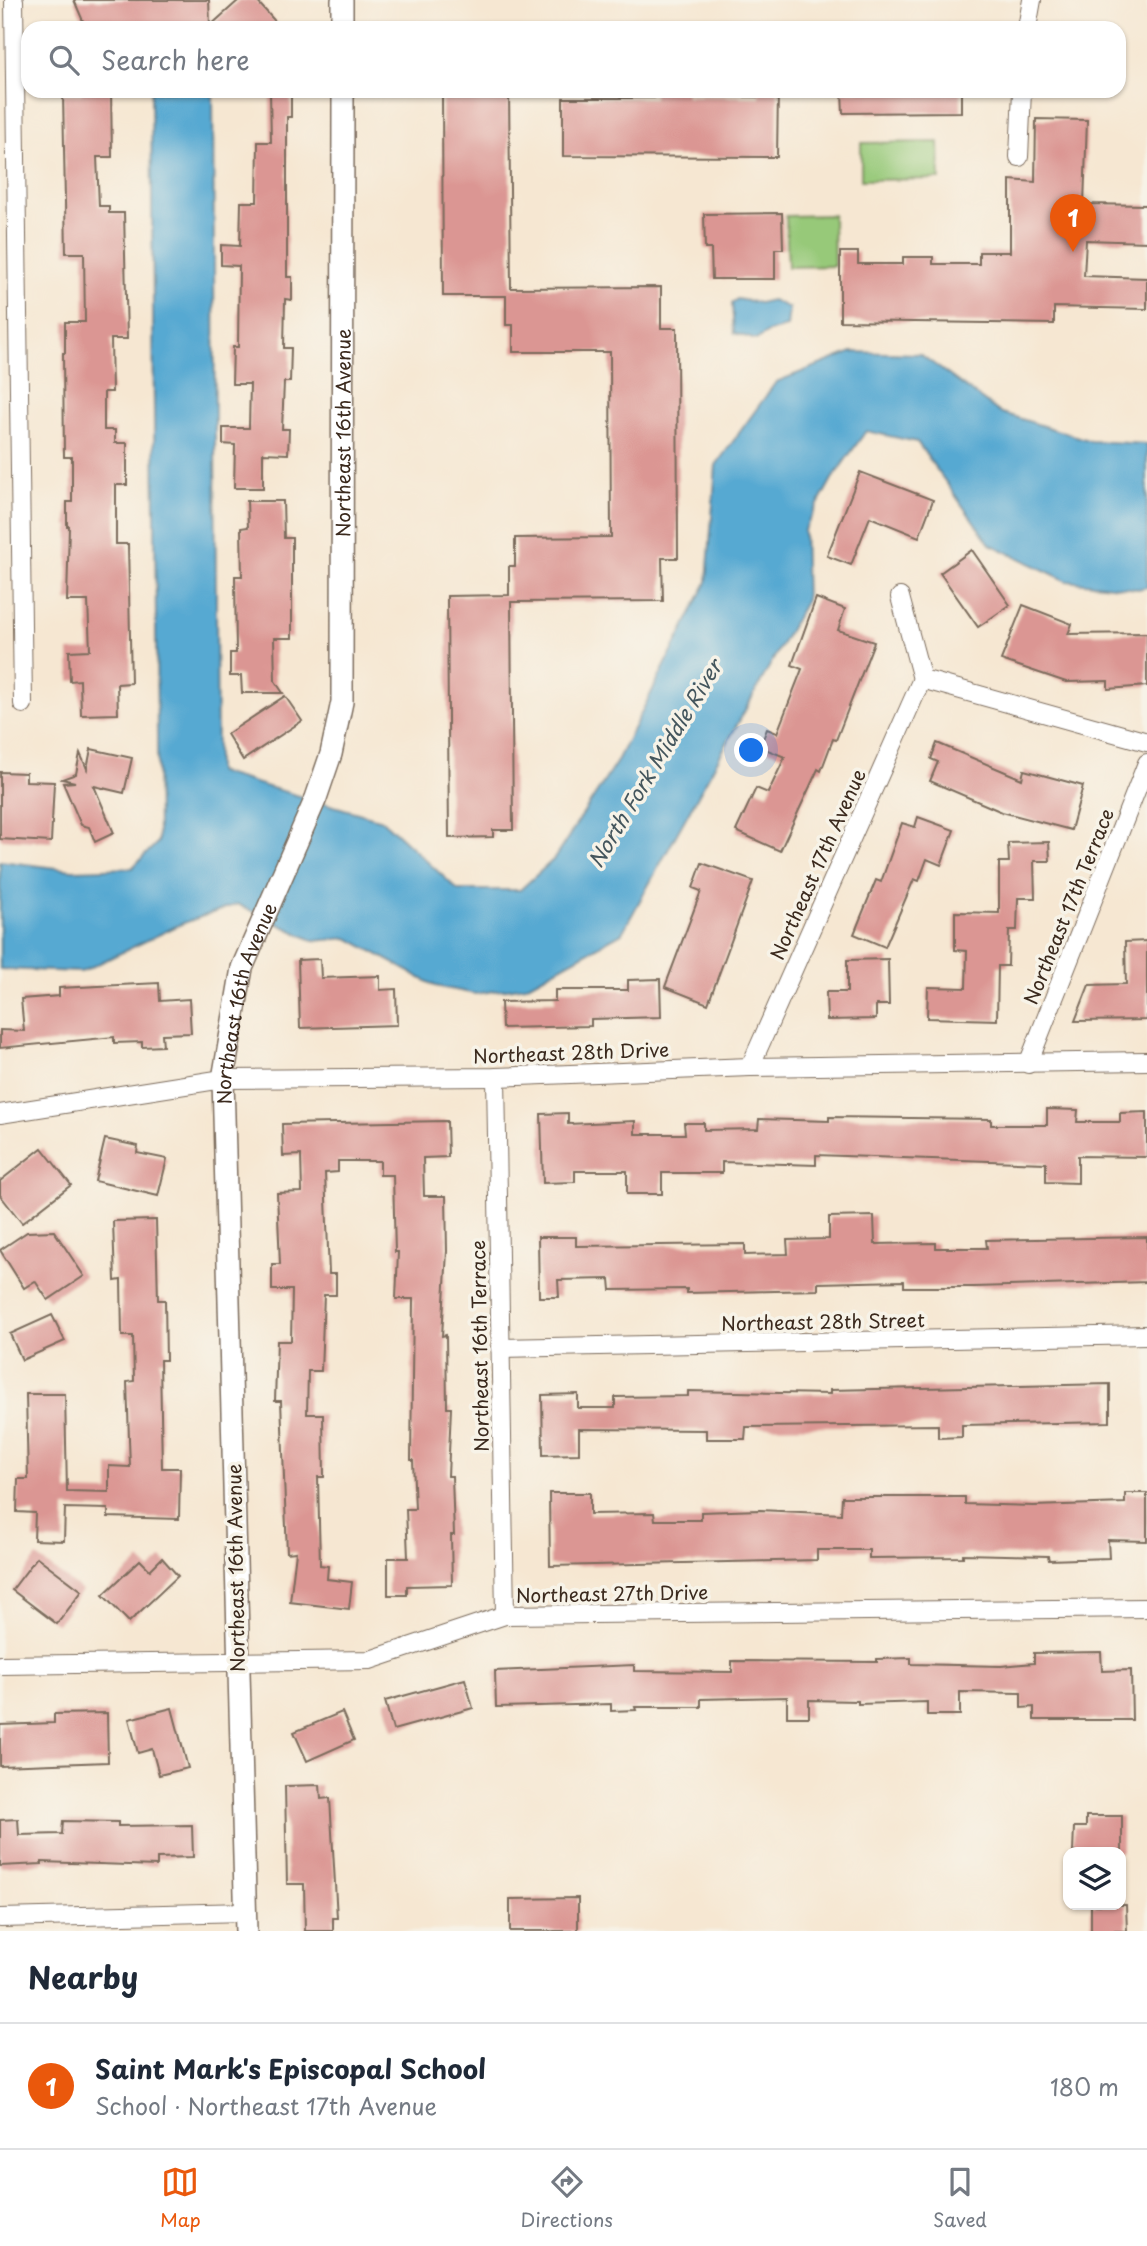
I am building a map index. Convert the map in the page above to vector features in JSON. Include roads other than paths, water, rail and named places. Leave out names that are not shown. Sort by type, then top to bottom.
[{"type":"street","points":[[14,0],[23,704]]},
{"type":"street","points":[[342,0],[342,21]]},
{"type":"street","name":"Northeast 16th Avenue","points":[[246,1922],[223,1079],[242,968],[316,798],[337,728],[344,666],[342,98]]},
{"type":"street","points":[[1018,157],[1022,98]]},
{"type":"street","points":[[900,597],[922,679],[1147,742]]},
{"type":"street","name":"Northeast 17th Avenue","points":[[750,1067],[922,679]]},
{"type":"street","name":"Northeast 17th Terrace","points":[[1028,1064],[1147,763]]},
{"type":"street","name":"Northeast 28th Drive","points":[[0,1114],[223,1079],[496,1077],[750,1067],[1147,1061]]},
{"type":"street","name":"Northeast 16th Terrace","points":[[496,1077],[505,1615]]},
{"type":"street","name":"Northeast 28th Street","points":[[500,1348],[1147,1335]]},
{"type":"street","name":"Northeast 27th Drive","points":[[0,1665],[370,1660],[505,1615],[1147,1608]]},
{"type":"street","points":[[0,1918],[246,1922]]},
{"type":"water","name":"North Fork Middle River","points":[[151,98],[213,98],[217,772],[382,820],[458,890],[520,890],[554,859],[616,763],[707,582],[716,465],[776,382],[852,352],[920,354],[999,412],[1091,441],[1147,444],[1147,587],[1138,589],[1067,581],[990,544],[917,442],[866,431],[832,479],[804,530],[806,600],[622,933],[526,986],[475,994],[435,986],[348,938],[314,941],[237,904],[181,924],[81,972],[0,969],[0,861],[73,870],[132,868],[158,842]]},
{"type":"water","points":[[737,299],[759,303],[772,300],[789,308],[787,327],[768,332],[756,340],[734,333],[732,303]]},
{"type":"place","name":"Saint Mark's Episcopal School","points":[[1073,252]]}]
